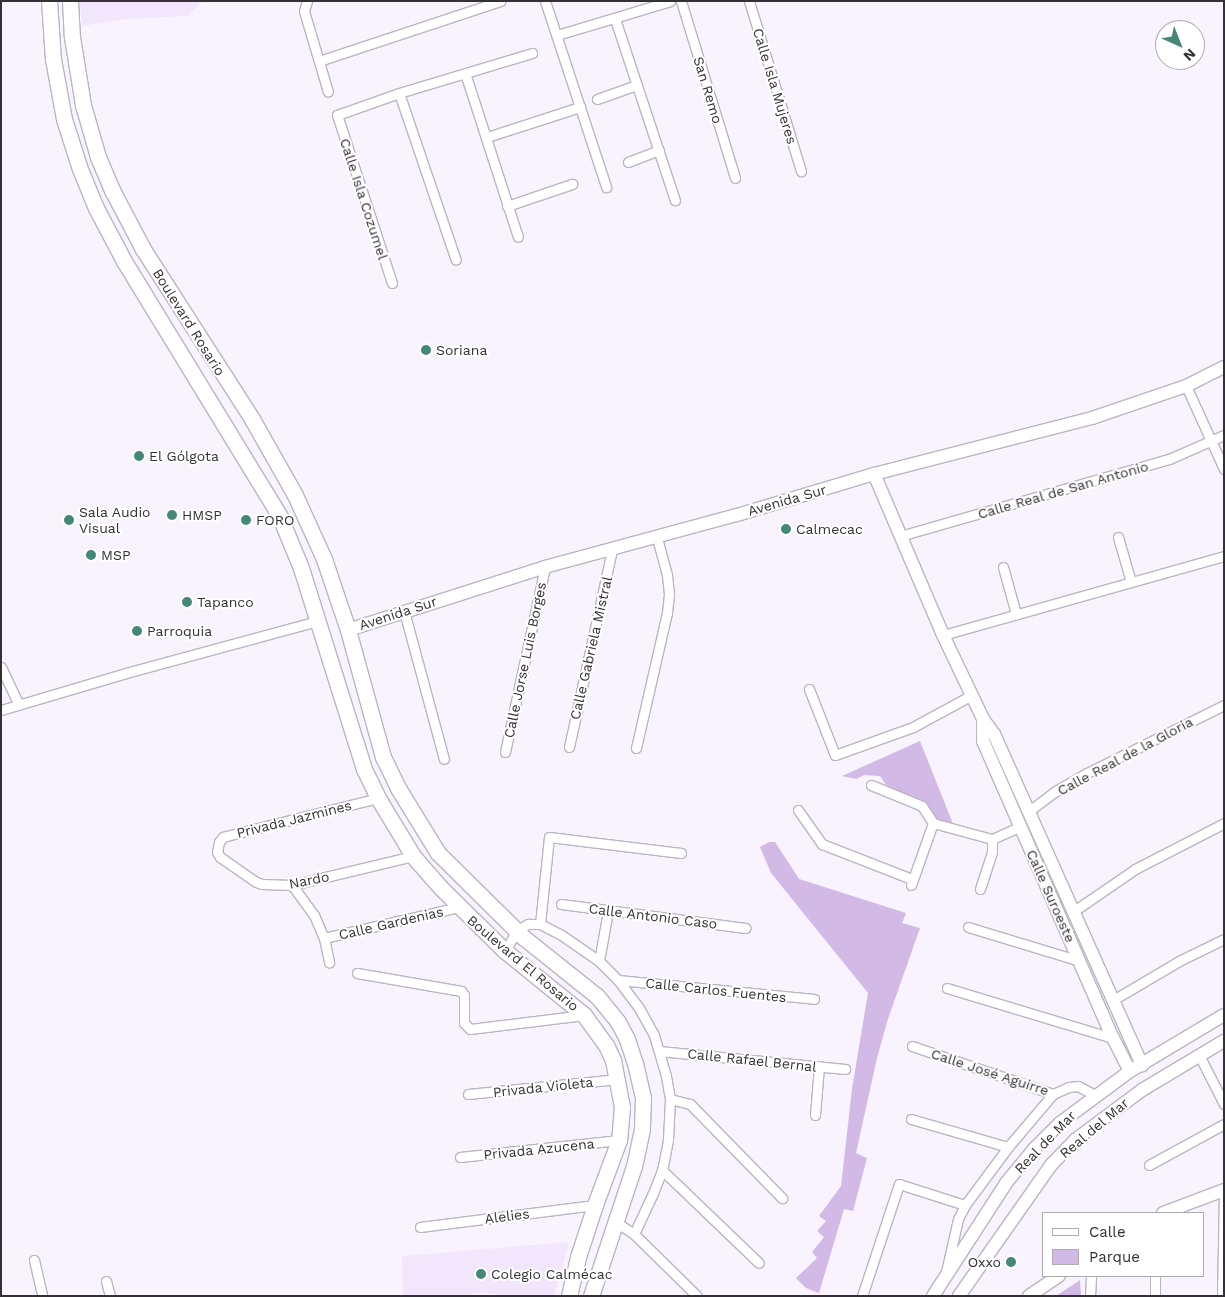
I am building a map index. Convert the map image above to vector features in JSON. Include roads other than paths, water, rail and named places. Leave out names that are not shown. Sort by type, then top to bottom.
[{"type":"main road","name":"Boulevard Rosario","points":[[49,1],[56,75],[71,145],[96,208],[124,261],[272,506],[301,568],[318,621]]},
{"type":"main road","name":"Boulevard Rosario","points":[[70,1],[72,38],[77,72],[90,134],[112,192],[143,249],[252,419],[295,495],[324,559],[348,630]]},
{"type":"main road","points":[[56,75],[77,72]]},
{"type":"main road","points":[[272,506],[295,495]]},
{"type":"main road","name":"Boulevard El Rosario","points":[[318,621],[364,769],[378,798],[414,856],[459,907],[505,950],[584,1015],[606,1045],[618,1079],[622,1106],[619,1140],[578,1257],[569,1296]]},
{"type":"main road","name":"Boulevard El Rosario","points":[[348,630],[383,757],[398,788],[438,853],[517,930],[583,984],[605,1005],[618,1022],[636,1063],[643,1098],[640,1138],[634,1166],[614,1221],[591,1296]]},
{"type":"street","points":[[306,1],[304,11],[328,92]]},
{"type":"street","points":[[319,62],[500,1]]},
{"type":"street","points":[[545,1],[606,187]]},
{"type":"street","points":[[557,35],[670,1]]},
{"type":"street","name":"San Remo","points":[[681,1],[735,178]]},
{"type":"street","name":"Calle Isla Mujeres","points":[[749,1],[801,171]]},
{"type":"street","points":[[615,19],[675,200]]},
{"type":"street","points":[[456,260],[399,93],[532,53]]},
{"type":"street","points":[[465,73],[518,237]]},
{"type":"street","points":[[597,99],[637,85]]},
{"type":"street","name":"Calle Isla Cozumel","points":[[392,283],[337,115],[399,93]]},
{"type":"street","points":[[486,137],[580,107]]},
{"type":"street","points":[[628,162],[658,150]]},
{"type":"street","points":[[507,206],[572,184]]},
{"type":"street","name":"Avenida Sur","points":[[348,630],[545,567],[657,537],[874,474],[1092,418],[1186,386],[1224,367]]},
{"type":"street","points":[[1186,386],[1224,469]]},
{"type":"street","name":"Calle Real de San Antonio","points":[[900,536],[1169,459],[1224,435]]},
{"type":"street","name":"Calle Suroeste","points":[[874,474],[943,635],[983,719],[994,734],[1142,1065]]},
{"type":"street","points":[[636,748],[667,613],[669,594],[667,575],[657,537]]},
{"type":"street","points":[[1118,537],[1130,582]]},
{"type":"street","name":"Calle Gabriela Mistral","points":[[569,747],[612,549]]},
{"type":"street","points":[[943,635],[1224,556]]},
{"type":"street","name":"Calle Jorse Luis Borges","points":[[505,752],[545,567]]},
{"type":"street","points":[[1003,567],[1016,614]]},
{"type":"street","points":[[404,611],[444,758]]},
{"type":"street","points":[[1,710],[126,673],[318,621]]},
{"type":"street","points":[[1,667],[19,705]]},
{"type":"street","points":[[809,689],[835,755],[913,727],[972,695]]},
{"type":"street","name":"Calle Real de la Gloria","points":[[1029,811],[1054,792],[1087,773],[1224,705]]},
{"type":"street","name":"Calle Suroeste","points":[[983,719],[983,741],[1019,827],[1113,1038],[1130,1071]]},
{"type":"street","points":[[871,785],[922,806],[933,823],[992,839],[1019,827]]},
{"type":"street","name":"Privada Jazmines","points":[[217,848],[223,838],[378,798]]},
{"type":"street","points":[[798,810],[822,844],[912,882],[933,823]]},
{"type":"street","points":[[1074,911],[1135,869],[1224,823]]},
{"type":"street","points":[[540,924],[549,838],[681,853]]},
{"type":"street","points":[[980,890],[992,852],[992,839]]},
{"type":"street","name":"Nardo","points":[[217,848],[220,857],[256,882],[262,884],[292,885],[414,856]]},
{"type":"street","points":[[292,885],[314,915],[324,938],[329,962]]},
{"type":"street","name":"Calle Antonio Caso","points":[[561,904],[745,928]]},
{"type":"street","name":"Calle Gardenias","points":[[324,938],[459,907]]},
{"type":"street","points":[[599,961],[608,911]]},
{"type":"street","points":[[505,950],[517,930],[528,924],[540,924],[599,961],[618,980],[639,1008],[654,1035],[660,1051],[670,1099],[668,1140],[662,1170],[634,1234]]},
{"type":"street","points":[[968,927],[1080,961]]},
{"type":"street","points":[[1113,1000],[1179,961],[1224,938]]},
{"type":"street","points":[[357,973],[461,992],[464,995],[464,1023],[470,1029],[584,1015]]},
{"type":"street","name":"Calle Carlos Fuentes","points":[[618,980],[814,999]]},
{"type":"street","points":[[947,988],[1113,1038]]},
{"type":"street","name":"Real de Mar","points":[[933,1296],[1006,1184],[1054,1129],[1096,1095],[1130,1071],[1224,1016]]},
{"type":"street","name":"Real del Mar","points":[[959,1296],[1050,1165],[1075,1140],[1142,1090],[1224,1041]]},
{"type":"street","name":"Calle José Aguirre","points":[[912,1046],[1053,1094],[1069,1087],[1078,1086],[1096,1095]]},
{"type":"street","name":"Calle Rafael Bernal","points":[[660,1051],[845,1069]]},
{"type":"street","points":[[1199,1055],[1224,1104]]},
{"type":"street","points":[[815,1115],[819,1066]]},
{"type":"street","name":"Privada Violeta","points":[[468,1094],[618,1079]]},
{"type":"street","points":[[944,1277],[958,1220],[965,1205],[1008,1147],[1053,1094]]},
{"type":"street","points":[[670,1099],[690,1104],[782,1198]]},
{"type":"street","points":[[912,1118],[1008,1147]]},
{"type":"street","points":[[1150,1165],[1224,1124]]},
{"type":"street","name":"Privada Azucena","points":[[460,1157],[619,1140]]},
{"type":"street","points":[[662,1170],[759,1263]]},
{"type":"street","points":[[862,1296],[898,1184],[965,1205]]},
{"type":"street","points":[[1166,1212],[1224,1190],[1222,1296]]},
{"type":"street","name":"Alelies","points":[[420,1227],[595,1205]]},
{"type":"street","points":[[614,1221],[634,1234],[697,1296]]},
{"type":"street","points":[[34,1260],[42,1296]]},
{"type":"street","points":[[1029,1296],[1058,1277]]},
{"type":"street","points":[[1090,1296],[1091,1277]]},
{"type":"street","points":[[1155,1277],[1155,1296]]},
{"type":"street","points":[[106,1281],[110,1296]]},
{"type":"place","name":"Soriana","points":[[426,350]]},
{"type":"place","name":"El Gólgota","points":[[139,456]]},
{"type":"place","name":"HMSP","points":[[172,515]]},
{"type":"place","name":"Sala Audio Visual","points":[[69,520]]},
{"type":"place","name":"FORO","points":[[246,520]]},
{"type":"place","name":"Calmecac","points":[[786,529]]},
{"type":"place","name":"MSP","points":[[91,555]]},
{"type":"place","name":"Tapanco","points":[[187,602]]},
{"type":"place","name":"Parroquia","points":[[137,631]]},
{"type":"place","name":"Oxxo","points":[[1011,1262]]},
{"type":"place","name":"Colegio Calmécac","points":[[481,1274]]}]
